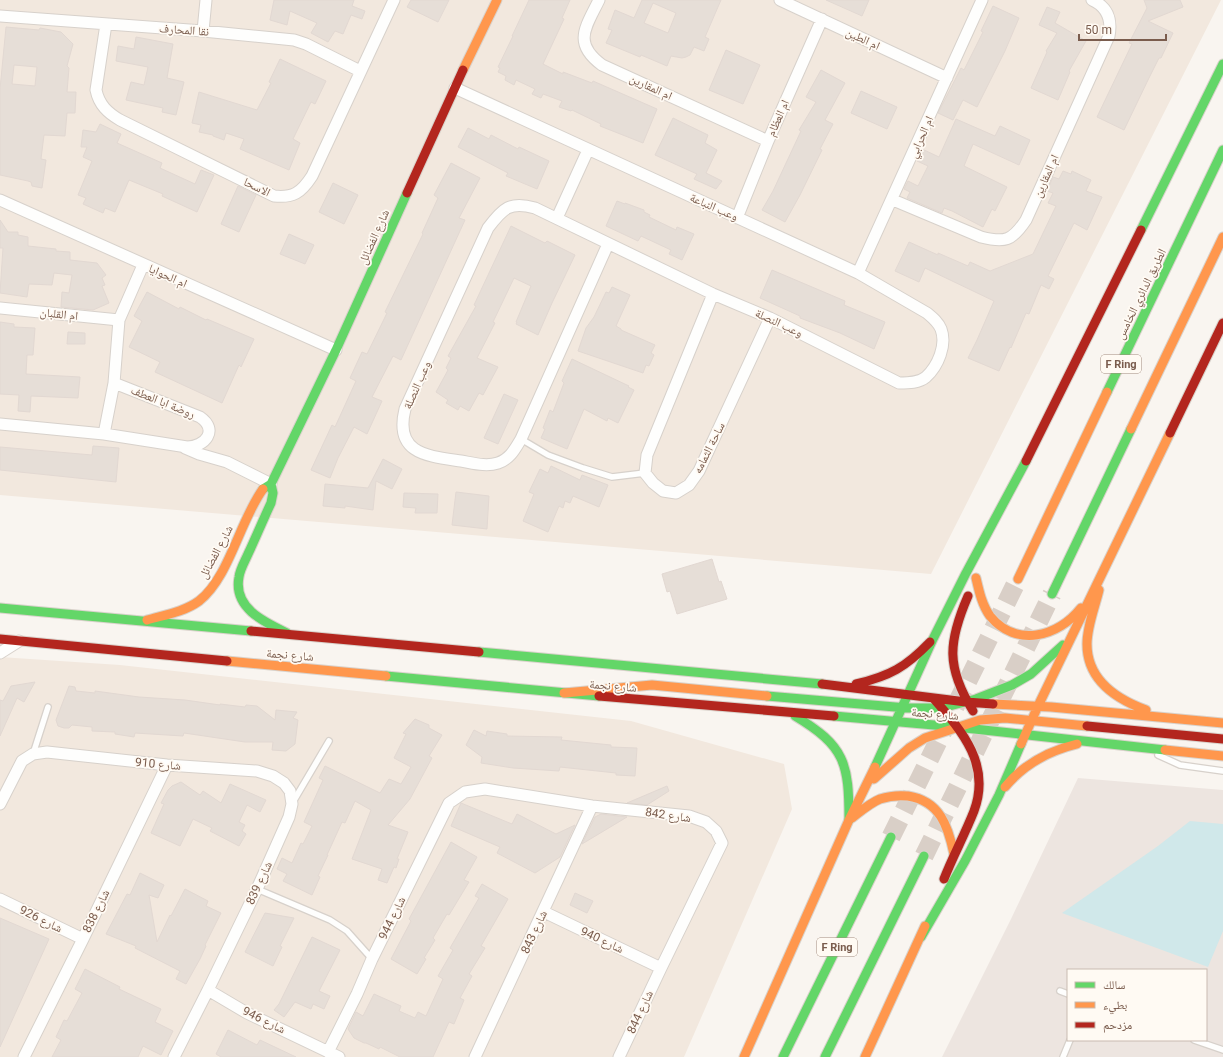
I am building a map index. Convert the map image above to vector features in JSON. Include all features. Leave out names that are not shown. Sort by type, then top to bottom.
[{"type":"main road","name":"شارع الفضائل","points":[[142,621],[186,608],[198,601],[212,586],[222,571],[261,492],[271,484],[336,350],[454,88],[497,0]]},
{"type":"main road","points":[[744,1057],[849,820],[896,722],[933,639],[966,573],[1013,487],[1223,64]]},
{"type":"main road","name":"الطريق الدائري الخامس","points":[[1018,579],[1223,150]]},
{"type":"main road","name":"F Ring","points":[[1052,594],[1223,237]]},
{"type":"main road","points":[[921,937],[965,861],[998,795],[1038,706],[1223,323]]},
{"type":"main road","name":"شارع الفضائل","points":[[271,484],[273,493],[271,503],[239,575],[238,588],[240,599],[247,608],[270,624],[291,634]]},
{"type":"main road","points":[[989,732],[966,702],[960,690],[952,668],[953,634],[960,612],[979,571],[1013,487]]},
{"type":"main road","points":[[979,571],[979,595],[990,616],[1001,626],[1014,633],[1026,636],[1040,635],[1054,631],[1068,622],[1090,598]]},
{"type":"main road","points":[[1102,574],[1088,633],[1087,646],[1089,659],[1094,674],[1105,688],[1128,704],[1174,718]]},
{"type":"main road","name":"شارع نجمة","points":[[0,608],[846,686],[966,702],[1038,706],[1223,723]]},
{"type":"main road","points":[[564,693],[652,685],[902,708],[942,708],[966,702],[1011,685],[1030,674],[1071,637]]},
{"type":"main road","name":"شارع نجمة","points":[[0,639],[564,693],[956,727],[1025,736],[1223,756]]},
{"type":"main road","points":[[846,686],[889,675],[911,661],[933,639]]},
{"type":"main road","points":[[865,1057],[921,937],[954,854],[974,811],[979,795],[981,782],[975,758],[956,727],[933,698]]},
{"type":"main road","points":[[789,713],[821,732],[841,756],[846,768],[848,780],[850,796],[849,820]]},
{"type":"main road","points":[[864,788],[879,773],[909,748],[925,738],[980,720],[1005,718],[1032,720],[1223,739]]},
{"type":"main road","points":[[998,795],[1020,770],[1048,753],[1068,746],[1094,742]]},
{"type":"main road","points":[[849,820],[865,807],[881,799],[898,795],[914,797],[926,802],[938,812],[946,825],[954,854]]},
{"type":"main road","name":"F Ring","points":[[783,1057],[891,837]]},
{"type":"main road","name":"F Ring","points":[[825,1057],[924,856]]},
{"type":"street","points":[[203,31],[206,0]]},
{"type":"street","name":"الاسحا","points":[[106,24],[96,90],[98,99],[105,110],[120,120],[274,196],[285,197],[295,194],[305,187],[312,176],[394,0]]},
{"type":"street","name":"ام المقارين","points":[[599,0],[586,28],[584,39],[585,48],[592,58],[602,65],[768,141]]},
{"type":"street","name":"ام الطين","points":[[780,0],[947,78]]},
{"type":"street","name":"ام الحرابي","points":[[858,273],[893,200],[982,0]]},
{"type":"street","name":"ام المقارين","points":[[893,200],[981,237],[996,241],[1007,239],[1018,231],[1026,220],[1109,36],[1111,26],[1109,17],[1104,9],[1092,0]]},
{"type":"street","name":"نقا المحارف","points":[[0,16],[203,31],[294,40],[306,44],[360,71]]},
{"type":"street","name":"ام العظام","points":[[737,218],[768,141],[822,19]]},
{"type":"street","name":"وعب النباعة","points":[[454,88],[858,273],[927,313],[936,321],[941,328],[943,336],[944,345],[941,355]]},
{"type":"street","points":[[557,218],[588,150]]},
{"type":"street","name":"ام الحوايا","points":[[0,200],[336,350]]},
{"type":"street","name":"وعب النصلة","points":[[608,244],[521,439],[509,458],[490,466],[434,457],[420,453],[410,446],[404,434],[402,423],[405,409],[488,228],[498,214],[509,207],[522,205],[535,208],[713,294],[770,318],[899,383],[911,383],[926,377],[941,355]]},
{"type":"street","name":"روضة ابا العطف","points":[[104,434],[114,383],[119,320],[143,265]]},
{"type":"street","points":[[645,473],[647,455],[713,294]]},
{"type":"street","name":"ام القلبان","points":[[0,308],[119,320]]},
{"type":"street","name":"ساحة الثمامه","points":[[645,473],[653,483],[663,491],[676,494],[689,485],[700,471],[770,318]]},
{"type":"street","name":"روضة ابا العطف","points":[[0,424],[104,434],[181,446],[194,447],[200,445],[206,440],[209,429],[205,421],[200,417],[114,383]]},
{"type":"street","points":[[181,446],[199,454],[227,462],[271,484]]},
{"type":"street","points":[[0,653],[19,641]]},
{"type":"street","name":"شارع 910","points":[[0,804],[22,761],[33,754],[47,752],[167,765],[257,771],[274,776],[284,783],[290,791]]},
{"type":"street","name":"شارع 838","points":[[24,1057],[167,765]]},
{"type":"street","name":"شارع 842","points":[[465,792],[484,789],[592,806],[689,816],[706,822],[716,831],[722,843],[661,968]]},
{"type":"street","name":"شارع 839","points":[[208,990],[257,889],[289,817],[292,804],[290,791]]},
{"type":"street","name":"شارع 944","points":[[328,1052],[449,803],[465,792]]},
{"type":"street","name":"شارع 843","points":[[475,1057],[544,912],[592,806]]},
{"type":"street","name":"شارع 926","points":[[0,899],[83,939]]},
{"type":"street","name":"شارع 940","points":[[544,912],[661,968]]},
{"type":"street","name":"شارع 844","points":[[619,1057],[661,968]]},
{"type":"street","points":[[174,1057],[208,990]]},
{"type":"street","name":"شارع 946","points":[[208,990],[242,1010],[339,1057]]},
{"type":"lane","points":[[521,439],[548,455],[612,477],[645,473]]},
{"type":"lane","points":[[33,754],[48,708]]},
{"type":"lane","points":[[292,804],[329,741]]},
{"type":"lane","points":[[1140,747],[1180,765],[1223,771]]},
{"type":"lane","points":[[257,889],[330,920],[347,931],[372,959]]},
{"type":"lane","points":[[1060,991],[1067,994]]},
{"type":"lane","points":[[1063,1057],[1070,1041]]},
{"type":"lane","points":[[1197,1041],[1223,1050]]},
{"type":"shaded area","points":[[0,0],[1221,0],[931,574],[0,495]]},
{"type":"shaded area","points":[[0,657],[120,665],[631,721],[784,764],[792,809],[684,1057],[0,1057]]},
{"type":"shaded area","points":[[1078,778],[1223,790],[1223,1057],[942,1057],[1011,919]]},
{"type":"water","points":[[1190,821],[1223,824],[1223,931],[1208,967],[1062,913],[1158,846]]},
{"type":"building","points":[[274,0],[354,0],[352,6],[365,11],[362,19],[351,15],[343,34],[335,31],[328,42],[311,33],[317,23],[290,11],[287,25],[270,20]]},
{"type":"building","points":[[411,0],[449,0],[438,22],[407,7]]},
{"type":"building","points":[[529,0],[570,0],[562,18],[564,19],[543,64],[563,74],[563,72],[592,83],[593,81],[657,109],[643,143],[600,126],[601,124],[572,110],[559,107],[562,101],[543,94],[541,98],[532,94],[535,89],[516,80],[514,85],[505,80],[506,76],[498,72],[500,68],[498,67]]},
{"type":"building","points":[[642,0],[721,0],[705,37],[709,39],[704,51],[694,47],[690,55],[686,57],[682,58],[671,56],[667,66],[606,43],[612,30],[608,29],[615,10],[634,18]],"holes":[[[653,3],[676,13],[668,33],[644,23]]]},
{"type":"building","points":[[826,0],[869,0],[862,16]]},
{"type":"building","points":[[1144,0],[1180,0],[1183,7],[1148,21],[1173,33],[1161,58],[1159,58],[1124,130],[1097,117],[1132,44],[1129,43],[1147,8]]},
{"type":"building","points":[[993,6],[1019,18],[1005,51],[977,107],[963,100],[953,120],[938,113],[961,68],[964,70],[983,32],[981,31]]},
{"type":"building","points":[[1047,7],[1060,12],[1055,23],[1086,41],[1069,71],[1070,72],[1058,100],[1031,88],[1047,52],[1046,51],[1057,33],[1039,25]]},
{"type":"building","points":[[6,27],[39,30],[40,28],[61,32],[73,44],[67,66],[69,68],[67,92],[76,92],[75,113],[67,113],[65,136],[44,135],[41,159],[46,160],[42,188],[32,186],[31,182],[28,181],[0,175],[0,89]],"holes":[[[14,65],[37,67],[35,86],[12,84]]]},
{"type":"building","points":[[136,37],[173,44],[167,78],[184,82],[176,115],[162,112],[163,108],[126,100],[131,82],[144,85],[148,67],[116,61],[118,46],[134,49]]},
{"type":"building","points":[[726,50],[760,65],[743,104],[709,90]]},
{"type":"building","points":[[280,59],[326,81],[315,104],[311,102],[293,139],[300,143],[289,170],[240,149],[244,139],[226,133],[224,140],[213,135],[199,132],[201,125],[192,123],[199,92],[257,110],[271,83],[269,82]]},
{"type":"building","points":[[821,70],[845,83],[825,120],[833,124],[820,149],[822,150],[785,222],[762,210],[773,191],[801,131],[799,130],[816,102],[806,97]]},
{"type":"building","points":[[861,91],[897,107],[887,129],[851,113]]},
{"type":"building","points":[[673,118],[708,135],[705,143],[717,150],[706,173],[722,181],[716,189],[694,179],[697,174],[655,155]]},
{"type":"building","points":[[956,119],[995,136],[1000,126],[1030,140],[1019,165],[973,144],[964,166],[1007,187],[995,211],[992,209],[983,227],[952,211],[944,208],[942,213],[907,198],[910,192],[904,189],[908,181],[918,186],[928,166],[917,161],[922,149],[939,157]]},
{"type":"building","points":[[100,124],[121,134],[117,143],[162,163],[160,168],[195,184],[201,170],[214,175],[197,212],[162,196],[163,194],[129,180],[115,212],[105,208],[103,213],[83,204],[86,198],[78,195],[92,161],[83,157],[87,147],[81,147],[83,130],[96,132]]},
{"type":"building","points":[[468,128],[489,139],[491,135],[518,149],[519,147],[549,161],[537,189],[506,176],[508,173],[458,147]]},
{"type":"building","points":[[451,163],[480,178],[459,218],[465,220],[401,360],[393,356],[372,397],[382,401],[367,434],[354,427],[338,458],[330,478],[311,470],[332,425],[335,427],[356,381],[350,378],[362,352],[367,354],[387,313],[385,312],[423,234],[422,233],[438,198],[434,195]]},
{"type":"building","points":[[1063,171],[1071,174],[1072,171],[1091,180],[1086,191],[1102,197],[1087,230],[1074,223],[1048,276],[1054,279],[1049,289],[1041,285],[1029,314],[1026,313],[999,371],[968,358],[994,301],[925,268],[919,282],[895,271],[909,242],[968,266],[970,262],[990,271],[1033,254],[1056,206],[1048,203],[1053,193],[1047,191],[1053,177],[1059,179]]},
{"type":"building","points":[[333,183],[358,195],[344,224],[319,212]]},
{"type":"building","points":[[238,186],[256,195],[239,232],[221,224]]},
{"type":"building","points":[[617,201],[644,210],[644,212],[650,215],[649,217],[676,230],[677,227],[694,234],[682,260],[669,254],[671,250],[641,236],[638,241],[606,226]]},
{"type":"building","points":[[0,220],[8,232],[18,232],[18,235],[28,237],[28,246],[70,252],[70,260],[97,263],[106,275],[102,278],[105,285],[102,286],[109,303],[93,310],[61,307],[62,292],[69,293],[72,275],[54,273],[52,285],[29,284],[27,297],[0,293],[3,248],[0,248]]},
{"type":"building","points":[[511,226],[545,243],[547,241],[575,255],[538,335],[516,324],[531,286],[514,278],[493,322],[495,323],[477,358],[498,367],[483,395],[479,393],[469,411],[460,406],[458,410],[446,403],[448,400],[436,392],[448,370],[446,368],[451,358],[448,356],[476,306],[474,305]]},
{"type":"building","points":[[289,234],[314,245],[305,264],[280,254]]},
{"type":"building","points":[[772,270],[845,301],[844,305],[885,322],[874,349],[840,333],[800,318],[800,316],[760,298]]},
{"type":"building","points":[[612,287],[630,295],[616,326],[621,330],[655,345],[651,353],[654,355],[649,366],[646,365],[643,373],[578,351],[586,328],[594,317],[606,292],[609,293]]},
{"type":"building","points":[[147,292],[179,309],[180,307],[206,320],[207,319],[254,339],[241,367],[239,365],[222,403],[155,372],[160,362],[129,347],[142,321],[134,316]]},
{"type":"building","points":[[0,322],[14,324],[14,327],[35,328],[33,355],[27,355],[26,374],[80,377],[78,398],[31,396],[30,412],[18,411],[19,395],[0,394]]},
{"type":"building","points":[[68,332],[85,333],[85,344],[67,344]]},
{"type":"building","points":[[572,359],[629,386],[628,387],[634,390],[618,423],[608,418],[607,421],[584,409],[567,449],[541,438],[550,410],[553,412],[564,383],[562,381]]},
{"type":"building","points":[[504,394],[518,400],[498,444],[484,438]]},
{"type":"building","points":[[93,446],[119,448],[116,482],[0,470],[0,447],[92,455]]},
{"type":"building","points":[[383,459],[402,469],[392,489],[376,481],[373,510],[345,506],[345,508],[323,506],[325,484],[368,488]]},
{"type":"building","points":[[551,466],[580,480],[582,475],[608,485],[599,507],[573,496],[570,503],[565,501],[563,508],[559,506],[548,532],[523,521],[534,494],[529,492],[540,469],[548,473]]},
{"type":"building","points":[[456,492],[489,496],[487,529],[452,525]]},
{"type":"building","points":[[404,493],[438,494],[437,513],[415,513],[416,508],[403,507]]},
{"type":"building","points":[[712,559],[719,582],[721,581],[727,599],[677,614],[670,591],[667,592],[662,574]]},
{"type":"building","points":[[35,682],[24,702],[17,698],[0,736],[0,700],[3,701],[11,686]]},
{"type":"building","points":[[69,686],[75,687],[76,691],[95,693],[95,691],[220,705],[245,707],[246,705],[257,706],[275,720],[276,710],[297,712],[293,718],[298,720],[295,744],[286,751],[272,750],[273,742],[245,742],[184,733],[183,736],[135,733],[134,737],[115,734],[115,732],[92,731],[92,727],[72,725],[69,728],[64,728],[58,726],[56,720]]},
{"type":"building","points":[[415,719],[429,725],[429,728],[442,735],[429,756],[432,758],[410,799],[388,825],[408,832],[397,859],[399,859],[396,868],[394,867],[387,883],[378,880],[382,869],[352,859],[371,810],[355,801],[345,823],[342,822],[318,876],[320,877],[312,895],[283,881],[287,874],[277,869],[282,858],[292,863],[301,843],[303,844],[312,826],[304,822],[323,780],[319,778],[325,766],[380,793],[389,779],[401,784],[411,767],[394,758],[406,734],[403,733]]},
{"type":"building","points":[[474,730],[486,736],[487,731],[507,734],[507,736],[562,737],[561,740],[611,745],[611,747],[637,748],[635,776],[616,775],[616,773],[560,767],[559,771],[513,768],[481,763],[482,757],[466,745]]},
{"type":"building","points":[[181,782],[200,795],[203,791],[221,803],[230,784],[266,800],[260,812],[247,805],[239,822],[245,825],[242,831],[246,834],[239,846],[210,831],[212,828],[193,819],[180,846],[151,833],[164,804],[161,803],[168,790],[172,786]]},
{"type":"building","points":[[667,786],[669,791],[647,805],[627,803]]},
{"type":"building","points":[[461,803],[512,824],[517,814],[556,834],[575,825],[560,857],[535,873],[497,853],[500,847],[451,826]]},
{"type":"building","points":[[601,814],[627,817],[582,844],[595,817]]},
{"type":"building","points":[[451,842],[477,857],[464,880],[469,882],[449,915],[447,914],[433,938],[435,940],[424,958],[426,959],[417,974],[391,959],[411,921],[409,919]]},
{"type":"building","points":[[140,873],[164,885],[158,898],[149,895],[157,942],[185,889],[208,901],[206,906],[221,913],[205,945],[206,946],[200,959],[186,984],[176,979],[180,971],[135,948],[136,946],[106,934],[127,894],[130,895]]},
{"type":"building","points":[[482,884],[508,899],[481,946],[485,948],[469,974],[472,976],[460,998],[464,1000],[454,1024],[449,1022],[433,1057],[400,1057],[380,1047],[379,1049],[354,1038],[348,1029],[356,1012],[363,1016],[374,994],[401,1006],[399,1011],[415,1018],[418,1012],[426,1016],[443,979],[438,976],[453,950],[450,948],[479,898],[475,896]]},
{"type":"building","points":[[575,893],[593,901],[587,913],[570,905]]},
{"type":"building","points":[[265,913],[294,918],[280,946],[282,947],[273,966],[245,952]]},
{"type":"building","points":[[0,918],[49,939],[0,1047]]},
{"type":"building","points":[[312,937],[340,950],[319,991],[330,996],[324,1009],[313,1004],[311,1009],[295,1002],[284,1017],[274,1010],[279,1004]]},
{"type":"building","points":[[85,969],[120,987],[119,989],[161,1009],[155,1022],[173,1031],[161,1055],[143,1046],[138,1057],[52,1057],[61,1040],[56,1037],[64,1020],[67,1021],[82,993],[75,989]]},
{"type":"building","points":[[228,1030],[257,1045],[260,1040],[296,1057],[221,1057],[216,1054]]},
{"type":"tunnel","points":[[891,837],[1018,579]]},
{"type":"tunnel","points":[[924,856],[1052,594]]},
{"type":"traffic: fast","points":[[1141,230],[1223,64]]},
{"type":"traffic: fast","points":[[1107,392],[1223,150]]},
{"type":"traffic: fast","points":[[263,489],[271,484],[336,350],[407,193]]},
{"type":"traffic: fast","points":[[1052,594],[1131,429]]},
{"type":"traffic: fast","points":[[875,767],[933,639],[966,573],[1026,461]]},
{"type":"traffic: fast","points":[[271,484],[273,493],[271,503],[241,568],[238,588],[245,605],[252,612],[260,619],[287,633]]},
{"type":"traffic: fast","points":[[0,608],[251,631]]},
{"type":"traffic: fast","points":[[767,696],[907,708],[942,708],[976,699],[1012,685],[1031,674],[1063,645]]},
{"type":"traffic: fast","points":[[479,652],[822,684]]},
{"type":"traffic: fast","points":[[386,676],[599,696]]},
{"type":"traffic: fast","points":[[795,716],[825,737],[841,758],[848,784],[849,820]]},
{"type":"traffic: fast","points":[[834,716],[956,727],[1165,750]]},
{"type":"traffic: fast","points":[[921,937],[965,861],[999,795],[1021,744]]},
{"type":"traffic: fast","points":[[783,1057],[891,837]]},
{"type":"traffic: fast","points":[[825,1057],[924,856]]},
{"type":"traffic: slow","points":[[463,70],[497,0]]},
{"type":"traffic: slow","points":[[1131,429],[1223,237]]},
{"type":"traffic: slow","points":[[1018,579],[1107,392]]},
{"type":"traffic: slow","points":[[1021,744],[1170,433]]},
{"type":"traffic: slow","points":[[147,620],[187,608],[199,601],[209,591],[226,564],[248,516],[263,489]]},
{"type":"traffic: slow","points":[[976,578],[987,612],[1000,626],[1012,632],[1024,635],[1037,635],[1049,632],[1072,618],[1081,608]]},
{"type":"traffic: slow","points":[[1099,590],[1087,637],[1088,657],[1092,668],[1098,678],[1114,694],[1146,710]]},
{"type":"traffic: slow","points":[[227,661],[386,676]]},
{"type":"traffic: slow","points":[[564,693],[652,685],[767,696]]},
{"type":"traffic: slow","points":[[993,704],[1051,707],[1223,723]]},
{"type":"traffic: slow","points":[[874,779],[909,748],[925,738],[980,720],[1005,718],[1087,726]]},
{"type":"traffic: slow","points":[[1005,787],[1028,765],[1056,750],[1077,744]]},
{"type":"traffic: slow","points":[[1165,750],[1223,756]]},
{"type":"traffic: slow","points":[[744,1057],[849,820],[875,767]]},
{"type":"traffic: slow","points":[[852,818],[869,805],[883,798],[908,796],[919,799],[928,803],[941,816],[949,834],[954,854]]},
{"type":"traffic: slow","points":[[865,1057],[925,926]]},
{"type":"traffic: jam","points":[[407,193],[463,70]]},
{"type":"traffic: jam","points":[[1026,461],[1141,230]]},
{"type":"traffic: jam","points":[[1170,433],[1223,323]]},
{"type":"traffic: jam","points":[[968,596],[961,612],[957,627],[953,654],[954,667],[958,681],[973,711]]},
{"type":"traffic: jam","points":[[251,631],[479,652]]},
{"type":"traffic: jam","points":[[0,639],[227,661]]},
{"type":"traffic: jam","points":[[856,684],[879,678],[897,669],[913,658],[930,642]]},
{"type":"traffic: jam","points":[[822,684],[993,704]]},
{"type":"traffic: jam","points":[[599,696],[834,716]]},
{"type":"traffic: jam","points":[[934,699],[964,737],[971,750],[979,779],[978,794],[974,811],[944,879]]},
{"type":"traffic: jam","points":[[1087,726],[1223,739]]}]
